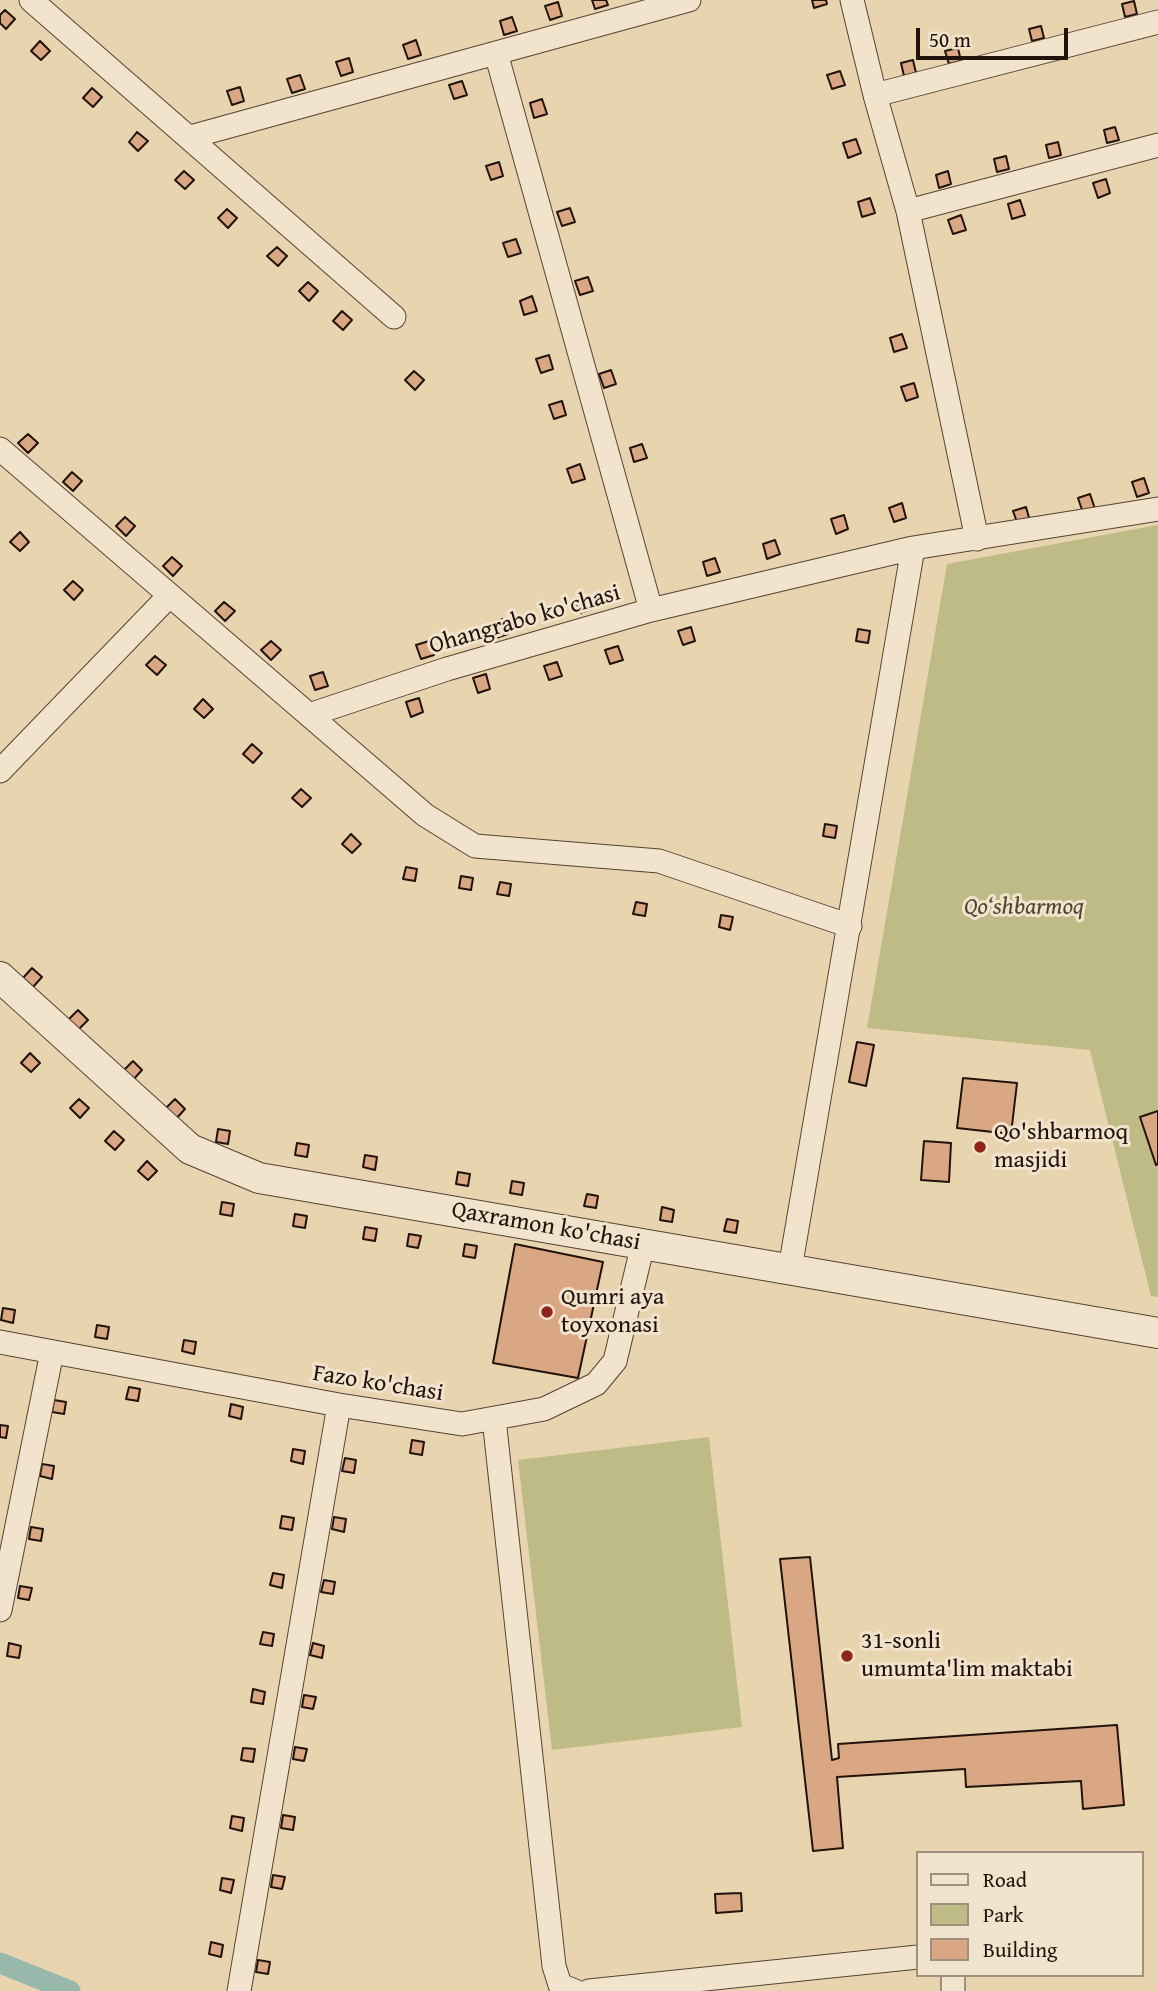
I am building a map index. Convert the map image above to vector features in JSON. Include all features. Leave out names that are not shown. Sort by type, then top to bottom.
[{"type":"street","points":[[32,0],[394,317]]},
{"type":"street","points":[[190,137],[689,0]]},
{"type":"street","points":[[852,0],[875,95],[908,211],[977,539]]},
{"type":"street","points":[[875,95],[1158,22]]},
{"type":"street","points":[[496,53],[651,610]]},
{"type":"street","points":[[908,211],[1158,145]]},
{"type":"street","points":[[0,449],[425,814],[475,846],[659,860],[850,926]]},
{"type":"street","name":"Ohangrabo ko'chasi","points":[[309,715],[447,669],[651,610],[913,548],[1158,509]]},
{"type":"street","points":[[790,1269],[913,548]]},
{"type":"street","points":[[0,771],[169,596]]},
{"type":"street","name":"Qaxramon ko'chasi","points":[[0,977],[190,1149],[260,1178],[1158,1334]]},
{"type":"street","name":"Fazo ko'chasi","points":[[0,1342],[339,1405],[462,1424],[544,1409],[596,1384],[615,1361],[643,1244]]},
{"type":"street","points":[[0,1611],[52,1352]]},
{"type":"street","points":[[239,1991],[339,1405]]},
{"type":"street","points":[[494,1419],[554,1966],[560,1985],[575,1991]]},
{"type":"street","points":[[589,1991],[916,1957]]},
{"type":"green space","name":"Qo‘shbarmoq","points":[[1158,525],[1158,1297],[1151,1296],[1090,1050],[867,1028],[947,564]]},
{"type":"green space","points":[[709,1437],[742,1727],[552,1750],[518,1460]]},
{"type":"building","points":[[592,0],[606,0],[608,5],[595,9]]},
{"type":"building","points":[[812,0],[826,0],[827,4],[814,8]]},
{"type":"building","points":[[1134,1],[1137,14],[1125,17],[1122,4]]},
{"type":"building","points":[[558,2],[562,16],[550,20],[545,6]]},
{"type":"building","points":[[5,10],[15,19],[6,29],[0,23],[0,15]]},
{"type":"building","points":[[512,17],[517,31],[504,35],[500,21]]},
{"type":"building","points":[[1041,26],[1044,38],[1032,41],[1029,29]]},
{"type":"building","points":[[416,40],[421,55],[408,59],[403,45]]},
{"type":"building","points":[[40,41],[50,51],[41,60],[31,51]]},
{"type":"building","points":[[958,48],[961,61],[949,64],[945,51]]},
{"type":"building","points":[[349,58],[353,72],[341,76],[336,62]]},
{"type":"building","points":[[913,60],[916,73],[904,76],[901,63]]},
{"type":"building","points":[[840,71],[845,85],[832,89],[827,75]]},
{"type":"building","points":[[300,75],[305,89],[292,93],[287,79]]},
{"type":"building","points":[[462,81],[467,95],[454,99],[449,85]]},
{"type":"building","points":[[240,87],[244,101],[232,105],[227,91]]},
{"type":"building","points":[[92,88],[102,97],[93,107],[83,98]]},
{"type":"building","points":[[542,99],[547,114],[534,118],[530,103]]},
{"type":"building","points":[[1115,127],[1119,140],[1107,143],[1104,130]]},
{"type":"building","points":[[137,132],[148,141],[138,151],[129,142]]},
{"type":"building","points":[[856,139],[861,153],[848,158],[843,143]]},
{"type":"building","points":[[1058,142],[1061,155],[1049,158],[1046,145]]},
{"type":"building","points":[[1006,156],[1009,169],[997,172],[994,159]]},
{"type":"building","points":[[499,162],[503,176],[491,180],[486,166]]},
{"type":"building","points":[[184,171],[194,180],[185,189],[175,180]]},
{"type":"building","points":[[948,171],[951,184],[939,188],[936,175]]},
{"type":"building","points":[[1106,179],[1110,193],[1098,198],[1093,183]]},
{"type":"building","points":[[870,198],[875,213],[862,217],[858,202]]},
{"type":"building","points":[[1020,200],[1025,215],[1012,219],[1008,204]]},
{"type":"building","points":[[570,208],[575,222],[562,226],[557,212]]},
{"type":"building","points":[[227,209],[237,218],[228,228],[218,218]]},
{"type":"building","points":[[961,215],[966,230],[953,234],[948,220]]},
{"type":"building","points":[[516,239],[521,253],[508,257],[503,243]]},
{"type":"building","points":[[277,247],[287,256],[278,266],[267,256]]},
{"type":"building","points":[[588,277],[593,291],[580,295],[575,281]]},
{"type":"building","points":[[308,282],[318,291],[309,301],[299,291]]},
{"type":"building","points":[[532,296],[537,311],[524,315],[520,301]]},
{"type":"building","points":[[342,311],[352,320],[343,330],[333,321]]},
{"type":"building","points":[[902,334],[907,348],[894,352],[890,338]]},
{"type":"building","points":[[549,355],[553,369],[541,373],[536,359]]},
{"type":"building","points":[[611,370],[616,384],[604,388],[599,374]]},
{"type":"building","points":[[414,371],[424,380],[415,390],[405,380]]},
{"type":"building","points":[[914,383],[918,397],[906,401],[901,387]]},
{"type":"building","points":[[562,401],[566,415],[554,419],[549,405]]},
{"type":"building","points":[[28,434],[38,443],[28,453],[18,443]]},
{"type":"building","points":[[642,444],[647,458],[634,462],[630,448]]},
{"type":"building","points":[[580,464],[585,479],[572,483],[567,469]]},
{"type":"building","points":[[72,472],[82,481],[73,491],[63,482]]},
{"type":"building","points":[[1144,478],[1149,493],[1137,497],[1132,482]]},
{"type":"building","points":[[1090,494],[1095,509],[1083,513],[1078,498]]},
{"type":"building","points":[[902,503],[906,518],[894,522],[889,508]]},
{"type":"building","points":[[1026,507],[1030,521],[1018,525],[1013,511]]},
{"type":"building","points":[[844,515],[848,529],[836,534],[831,519]]},
{"type":"building","points":[[125,517],[135,526],[126,536],[116,526]]},
{"type":"building","points":[[20,532],[29,542],[20,551],[10,542]]},
{"type":"building","points":[[775,540],[780,554],[767,559],[763,544]]},
{"type":"building","points":[[172,557],[182,566],[173,576],[163,566]]},
{"type":"building","points":[[715,558],[720,572],[707,576],[703,562]]},
{"type":"building","points":[[73,581],[83,590],[74,600],[64,590]]},
{"type":"building","points":[[588,595],[592,609],[580,613],[575,599]]},
{"type":"building","points":[[224,602],[235,611],[225,621],[215,611]]},
{"type":"building","points":[[503,619],[508,634],[496,638],[491,623]]},
{"type":"building","points":[[691,627],[695,641],[683,645],[678,631]]},
{"type":"building","points":[[858,629],[870,631],[868,643],[856,641]]},
{"type":"building","points":[[271,641],[281,650],[271,660],[261,650]]},
{"type":"building","points":[[429,641],[434,655],[421,659],[416,645]]},
{"type":"building","points":[[618,646],[623,660],[610,664],[605,650]]},
{"type":"building","points":[[155,656],[166,665],[157,675],[146,665]]},
{"type":"building","points":[[557,662],[562,676],[549,680],[544,666]]},
{"type":"building","points":[[323,672],[328,686],[315,690],[310,676]]},
{"type":"building","points":[[486,674],[490,689],[478,693],[473,678]]},
{"type":"building","points":[[419,698],[423,712],[411,717],[406,702]]},
{"type":"building","points":[[203,699],[213,709],[204,718],[194,709]]},
{"type":"building","points":[[252,744],[262,753],[253,763],[243,754]]},
{"type":"building","points":[[301,789],[311,798],[302,807],[292,798]]},
{"type":"building","points":[[825,824],[837,826],[835,838],[823,836]]},
{"type":"building","points":[[351,834],[361,844],[352,853],[342,844]]},
{"type":"building","points":[[406,867],[417,869],[415,881],[403,879]]},
{"type":"building","points":[[461,876],[473,878],[471,890],[459,888]]},
{"type":"building","points":[[500,882],[511,884],[509,896],[497,894]]},
{"type":"building","points":[[636,902],[647,904],[645,916],[633,914]]},
{"type":"building","points":[[721,915],[733,917],[730,930],[719,927]]},
{"type":"building","points":[[32,968],[42,977],[33,987],[23,978]]},
{"type":"building","points":[[78,1010],[88,1020],[79,1029],[68,1020]]},
{"type":"building","points":[[857,1042],[874,1045],[866,1086],[849,1082]]},
{"type":"building","points":[[30,1053],[40,1063],[31,1072],[21,1063]]},
{"type":"building","points":[[133,1061],[142,1070],[133,1080],[124,1070]]},
{"type":"building","points":[[963,1078],[1017,1083],[1011,1134],[957,1128]]},
{"type":"building","points":[[79,1099],[89,1108],[80,1118],[70,1108]]},
{"type":"building","points":[[175,1099],[185,1109],[176,1119],[165,1109]]},
{"type":"building","points":[[1158,1111],[1158,1164],[1156,1165],[1140,1117]]},
{"type":"building","points":[[218,1129],[230,1131],[228,1144],[216,1142]]},
{"type":"building","points":[[114,1131],[124,1140],[115,1150],[105,1141]]},
{"type":"building","points":[[924,1141],[951,1143],[949,1182],[921,1180]]},
{"type":"building","points":[[297,1143],[309,1145],[307,1157],[295,1155]]},
{"type":"building","points":[[365,1155],[377,1157],[375,1170],[363,1167]]},
{"type":"building","points":[[147,1161],[157,1171],[148,1180],[138,1171]]},
{"type":"building","points":[[458,1172],[470,1174],[468,1186],[456,1184]]},
{"type":"building","points":[[512,1181],[524,1183],[522,1195],[510,1193]]},
{"type":"building","points":[[587,1194],[598,1196],[596,1208],[584,1206]]},
{"type":"building","points":[[222,1202],[234,1204],[232,1216],[220,1214]]},
{"type":"building","points":[[662,1207],[674,1210],[672,1222],[660,1220]]},
{"type":"building","points":[[295,1214],[307,1216],[305,1228],[293,1226]]},
{"type":"building","points":[[727,1219],[738,1221],[736,1233],[724,1231]]},
{"type":"building","points":[[365,1227],[377,1229],[375,1241],[363,1239]]},
{"type":"building","points":[[409,1234],[421,1236],[418,1248],[407,1246]]},
{"type":"building","points":[[465,1244],[477,1246],[475,1258],[463,1256]]},
{"type":"building","name":"Qumri aya toyxonasi","points":[[515,1244],[603,1262],[578,1378],[493,1363]]},
{"type":"building","points":[[3,1308],[15,1310],[13,1323],[1,1320]]},
{"type":"building","points":[[97,1325],[109,1327],[107,1339],[95,1337]]},
{"type":"building","points":[[184,1340],[196,1342],[194,1354],[182,1351]]},
{"type":"building","points":[[129,1387],[140,1389],[138,1401],[126,1399]]},
{"type":"building","points":[[54,1400],[66,1402],[64,1414],[52,1412]]},
{"type":"building","points":[[231,1404],[243,1407],[241,1419],[229,1416]]},
{"type":"building","points":[[0,1425],[8,1426],[6,1438],[0,1437]]},
{"type":"building","points":[[412,1440],[424,1442],[422,1455],[410,1453]]},
{"type":"building","points":[[293,1449],[305,1451],[303,1464],[291,1461]]},
{"type":"building","points":[[345,1458],[356,1460],[354,1473],[342,1471]]},
{"type":"building","points":[[42,1464],[54,1466],[52,1479],[40,1476]]},
{"type":"building","points":[[282,1516],[294,1518],[292,1530],[280,1528]]},
{"type":"building","points":[[334,1517],[346,1519],[344,1532],[332,1529]]},
{"type":"building","points":[[31,1527],[43,1529],[41,1541],[29,1539]]},
{"type":"building","points":[[810,1557],[832,1760],[839,1758],[838,1744],[1117,1725],[1124,1805],[1083,1809],[1081,1781],[966,1787],[965,1769],[837,1777],[843,1848],[813,1851],[780,1559]]},
{"type":"building","points":[[273,1573],[284,1575],[282,1588],[270,1585]]},
{"type":"building","points":[[324,1580],[335,1582],[333,1594],[321,1592]]},
{"type":"building","points":[[20,1586],[32,1588],[29,1600],[18,1598]]},
{"type":"building","points":[[263,1632],[274,1634],[272,1646],[260,1644]]},
{"type":"building","points":[[9,1643],[21,1646],[19,1658],[7,1656]]},
{"type":"building","points":[[313,1643],[324,1646],[322,1658],[310,1655]]},
{"type":"building","points":[[253,1689],[265,1692],[263,1704],[251,1702]]},
{"type":"building","points":[[304,1695],[316,1697],[313,1709],[302,1707]]},
{"type":"building","points":[[295,1747],[307,1749],[304,1761],[293,1759]]},
{"type":"building","points":[[243,1748],[255,1749],[253,1762],[241,1760]]},
{"type":"building","points":[[283,1815],[295,1817],[293,1830],[281,1828]]},
{"type":"building","points":[[232,1816],[244,1818],[242,1831],[230,1828]]},
{"type":"building","points":[[273,1875],[285,1877],[282,1889],[271,1887]]},
{"type":"building","points":[[222,1878],[234,1880],[231,1893],[220,1890]]},
{"type":"building","points":[[741,1893],[742,1911],[716,1913],[715,1894]]},
{"type":"building","points":[[211,1942],[223,1945],[221,1957],[209,1954]]},
{"type":"building","points":[[258,1960],[270,1962],[268,1974],[256,1972]]},
{"type":"waterway","points":[[0,1963],[70,1991]]},
{"type":"place","name":"Qo'shbarmoq masjidi","points":[[980,1147]]},
{"type":"place","name":"Qumri aya toyxonasi","points":[[547,1312]]},
{"type":"place","name":"31-sonli umumta'lim maktabi","points":[[847,1656]]}]
